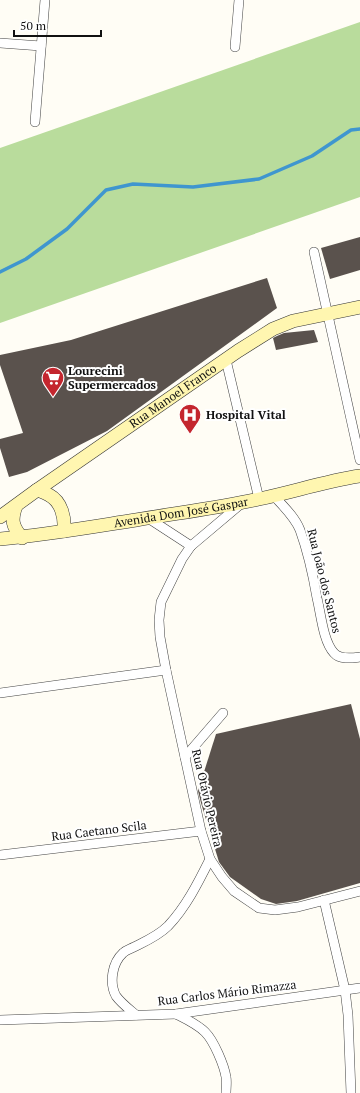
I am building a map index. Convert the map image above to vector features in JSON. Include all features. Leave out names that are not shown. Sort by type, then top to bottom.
[{"type":"street","points":[[35,122],[45,0]]},
{"type":"street","points":[[235,47],[239,0]]},
{"type":"street","points":[[0,43],[41,46]]},
{"type":"street","points":[[314,252],[360,460]]},
{"type":"street","name":"Rua Manoel Franco","points":[[0,517],[238,351],[273,329],[293,321],[360,307]]},
{"type":"street","points":[[226,360],[259,499]]},
{"type":"street","name":"Avenida Dom José Gaspar","points":[[0,540],[64,532],[242,503],[340,479],[360,476]]},
{"type":"street","points":[[37,490],[50,495],[58,504],[64,516],[64,532]]},
{"type":"street","name":"Rua João dos Santos","points":[[274,496],[299,528],[312,570],[325,636],[329,646],[335,654],[346,658],[360,657]]},
{"type":"street","name":"Rua Otávio Pereira","points":[[136,1015],[121,1002],[115,994],[112,982],[113,971],[117,961],[124,952],[151,939],[166,928],[179,913],[198,883],[210,859],[202,831],[166,670],[160,637],[159,620],[161,602],[182,559],[191,546],[242,503]]},
{"type":"street","points":[[16,506],[13,514],[13,523],[17,532],[22,538]]},
{"type":"street","points":[[148,518],[191,546]]},
{"type":"street","points":[[0,693],[166,670]]},
{"type":"street","points":[[185,757],[223,713]]},
{"type":"street","name":"Rua Caetano Scila","points":[[0,855],[202,831]]},
{"type":"street","points":[[210,859],[234,891],[259,908],[275,910],[298,907],[360,891]]},
{"type":"street","points":[[324,900],[348,1015],[351,1093]]},
{"type":"street","name":"Rua Carlos Mário Rimazza","points":[[0,1020],[176,1014],[360,988]]},
{"type":"street","points":[[176,1014],[192,1022],[205,1032],[222,1062],[226,1078],[226,1093]]},
{"type":"green space","points":[[360,22],[360,197],[0,323],[0,148]]},
{"type":"building","points":[[360,237],[360,270],[330,279],[321,248]]},
{"type":"building","points":[[267,278],[277,308],[107,431],[27,472],[9,477],[0,448],[0,439],[23,433],[0,365],[0,355],[71,340]]},
{"type":"building","points":[[314,330],[318,342],[276,350],[273,338],[284,333]]},
{"type":"building","points":[[351,704],[360,739],[360,883],[297,901],[276,904],[261,899],[230,877],[219,862],[201,803],[198,791],[216,734]]},
{"type":"waterway","points":[[0,272],[26,259],[67,229],[106,190],[133,184],[193,187],[259,179],[312,156],[351,130],[360,129]]},
{"type":"place","name":"Lourecini Supermercados","points":[[53,398]]},
{"type":"place","name":"Hospital Vital","points":[[190,434]]}]
